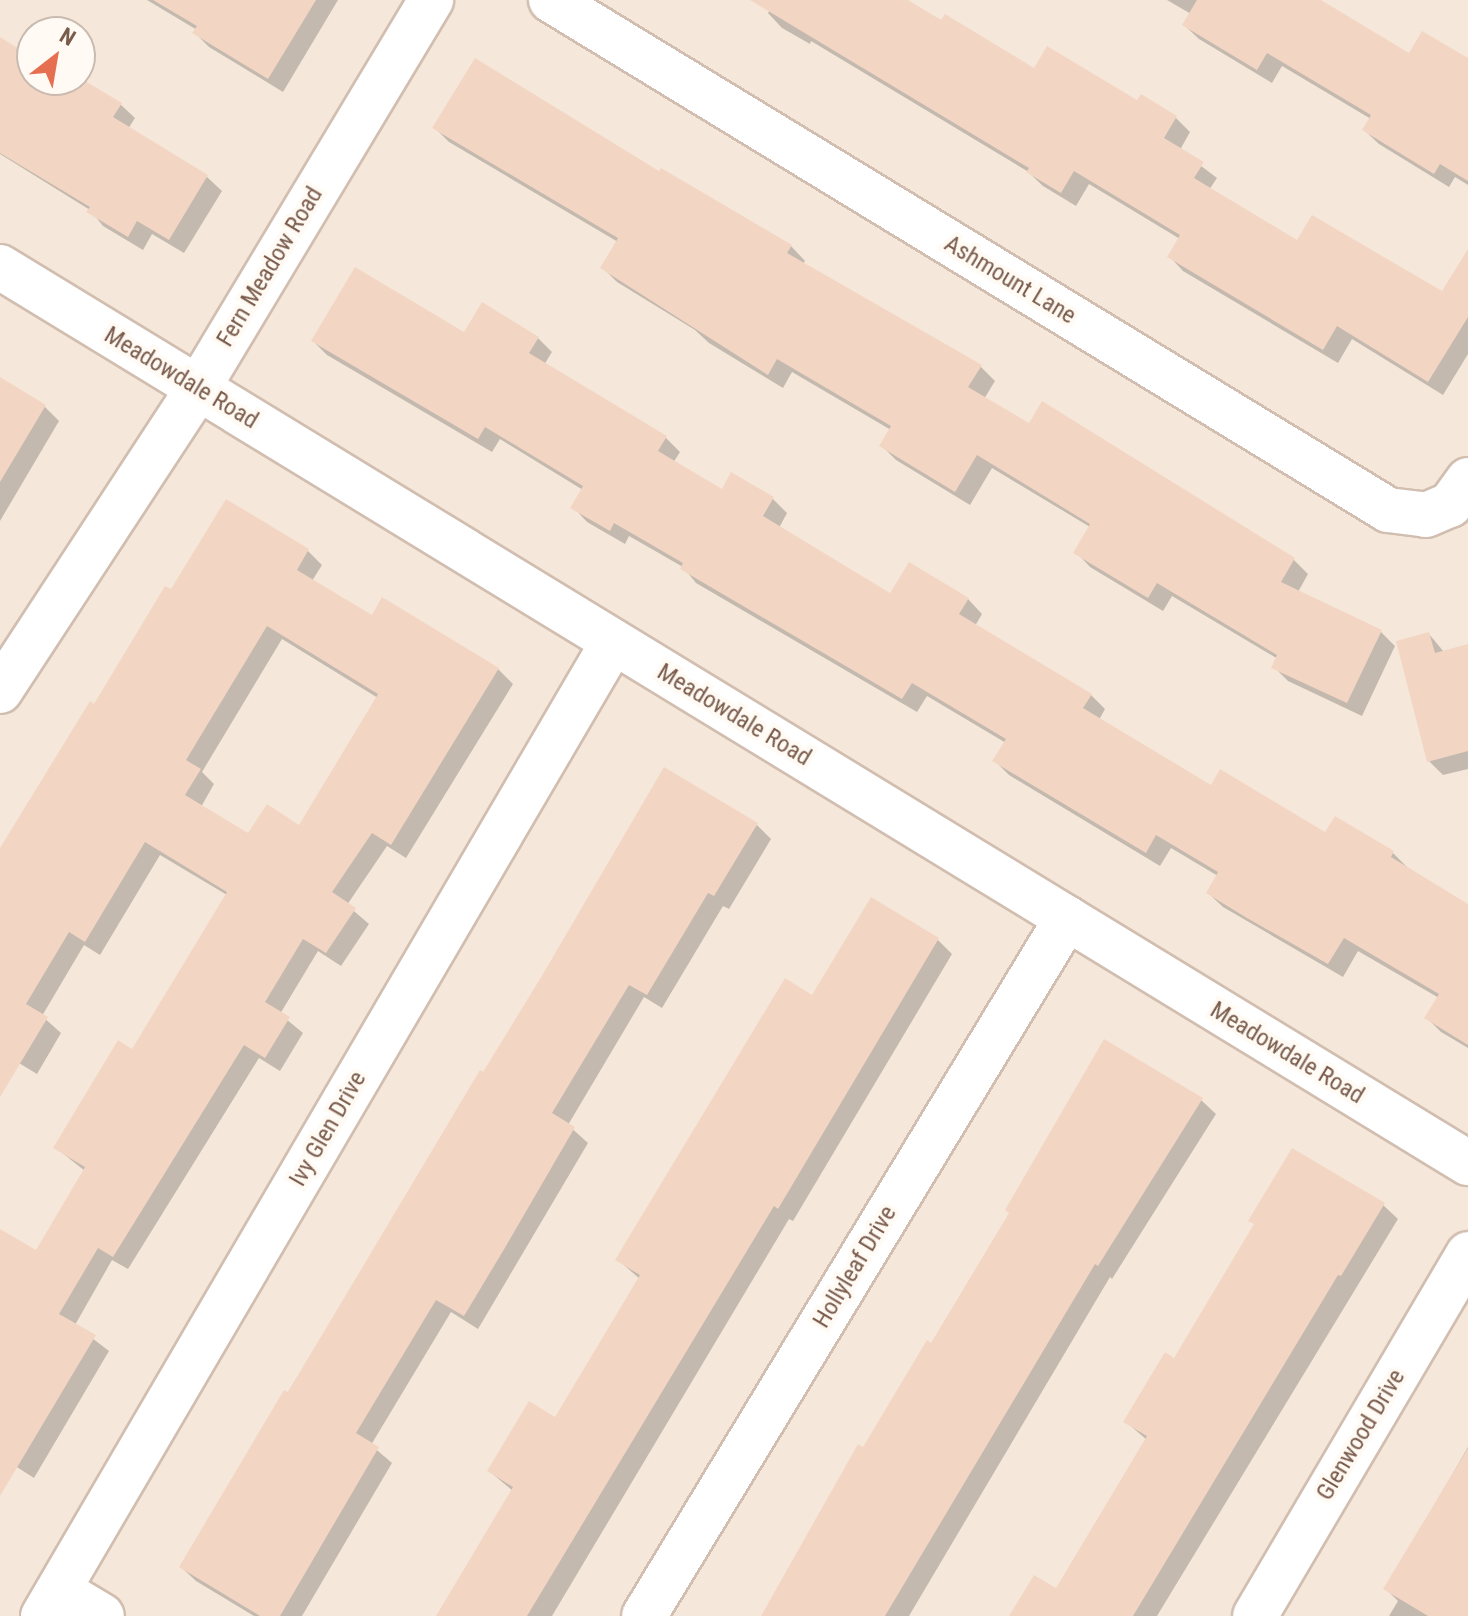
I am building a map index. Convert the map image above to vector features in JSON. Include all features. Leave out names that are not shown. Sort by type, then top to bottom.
[{"type":"street","name":"Fern Meadow Road","points":[[0,691],[198,388],[431,0]]},
{"type":"street","name":"Ashmount Lane","points":[[551,0],[1388,510],[1426,515],[1450,505],[1468,480]]},
{"type":"street","name":"Meadowdale Road","points":[[0,267],[1468,1163]]},
{"type":"street","name":"Ivy Glen Drive","points":[[51,1603],[613,642]]},
{"type":"street","name":"Hollyleaf Drive","points":[[644,1616],[1067,918]]},
{"type":"street","name":"Glenwood Drive","points":[[1255,1616],[1468,1254]]},
{"type":"street","points":[[51,1603],[102,1616]]},
{"type":"shaded area","points":[[0,0],[1468,0],[1468,1616],[0,1616]]},
{"type":"building","points":[[153,0],[316,0],[268,79],[192,33],[197,26]]},
{"type":"building","points":[[750,0],[908,0],[941,20],[945,14],[1034,68],[1047,46],[1137,100],[1141,94],[1177,116],[1164,138],[1204,162],[1194,178],[1297,240],[1312,215],[1442,291],[1468,249],[1468,317],[1428,382],[1337,326],[1323,350],[1167,257],[1180,235],[1074,171],[1061,193],[1026,172],[1029,168]]},
{"type":"building","points":[[1197,0],[1321,0],[1409,53],[1422,31],[1468,58],[1468,181],[1440,164],[1434,174],[1362,130],[1371,115],[1267,53],[1257,70],[1182,25]]},
{"type":"building","points":[[0,37],[16,47],[16,96],[96,96],[96,88],[122,103],[113,117],[208,175],[169,240],[137,221],[128,237],[86,212],[90,207],[0,153]]},
{"type":"building","points":[[475,58],[659,171],[661,168],[792,245],[787,253],[982,365],[968,387],[1029,423],[1042,401],[1295,558],[1281,582],[1382,630],[1347,703],[1271,668],[1277,655],[1157,583],[1148,598],[1073,553],[1090,524],[977,455],[955,492],[879,446],[891,426],[777,359],[768,375],[600,268],[618,238],[432,128]]},
{"type":"building","points":[[355,267],[464,332],[482,302],[539,337],[529,353],[667,436],[658,451],[722,489],[731,472],[774,497],[763,516],[890,593],[909,562],[969,598],[959,614],[1092,694],[1083,708],[1211,785],[1220,769],[1325,832],[1335,816],[1394,851],[1391,857],[1468,904],[1468,1045],[1424,1018],[1439,994],[1344,938],[1328,964],[1247,918],[1206,893],[1218,872],[1156,835],[1146,853],[992,761],[1006,739],[912,683],[902,699],[680,569],[683,563],[614,523],[610,531],[570,508],[583,486],[485,427],[478,439],[311,341]]},
{"type":"building","points":[[0,377],[46,405],[0,482]]},
{"type":"building","points":[[226,499],[309,549],[297,570],[372,615],[382,597],[499,668],[391,845],[372,833],[332,892],[356,908],[326,953],[303,939],[265,1002],[290,1017],[265,1058],[244,1045],[113,1257],[98,1248],[59,1314],[96,1335],[0,1496],[0,1229],[36,1250],[85,1167],[53,1148],[118,1040],[132,1049],[227,892],[145,842],[85,942],[69,932],[26,1004],[48,1017],[0,1097],[0,848],[90,701],[94,704],[165,586],[171,589]],"holes":[[[267,626],[378,694],[299,825],[267,804],[248,833],[185,795],[201,769],[186,760]]]},
{"type":"building","points":[[1429,632],[1435,653],[1468,644],[1468,751],[1427,762],[1396,641]]},
{"type":"building","points":[[664,767],[758,823],[714,896],[708,893],[647,995],[629,985],[552,1113],[575,1127],[506,1246],[464,1316],[436,1300],[356,1433],[379,1447],[280,1616],[260,1616],[179,1567],[284,1390],[288,1392],[480,1070],[483,1072],[543,974]]},
{"type":"building","points":[[871,897],[939,938],[778,1209],[774,1206],[527,1616],[436,1616],[513,1487],[487,1471],[529,1401],[555,1417],[640,1275],[615,1260],[785,978],[812,995]]},
{"type":"building","points":[[1104,1039],[1203,1098],[1098,1266],[1095,1264],[885,1616],[761,1616],[858,1444],[863,1447],[927,1340],[931,1343],[1009,1213],[1005,1210]]},
{"type":"building","points":[[1292,1148],[1385,1203],[1341,1276],[1338,1275],[1133,1616],[1009,1616],[1034,1575],[1056,1588],[1147,1436],[1123,1422],[1165,1352],[1174,1358],[1254,1224],[1248,1221]]},
{"type":"building","points":[[1468,1448],[1468,1616],[1428,1616],[1383,1589]]}]
